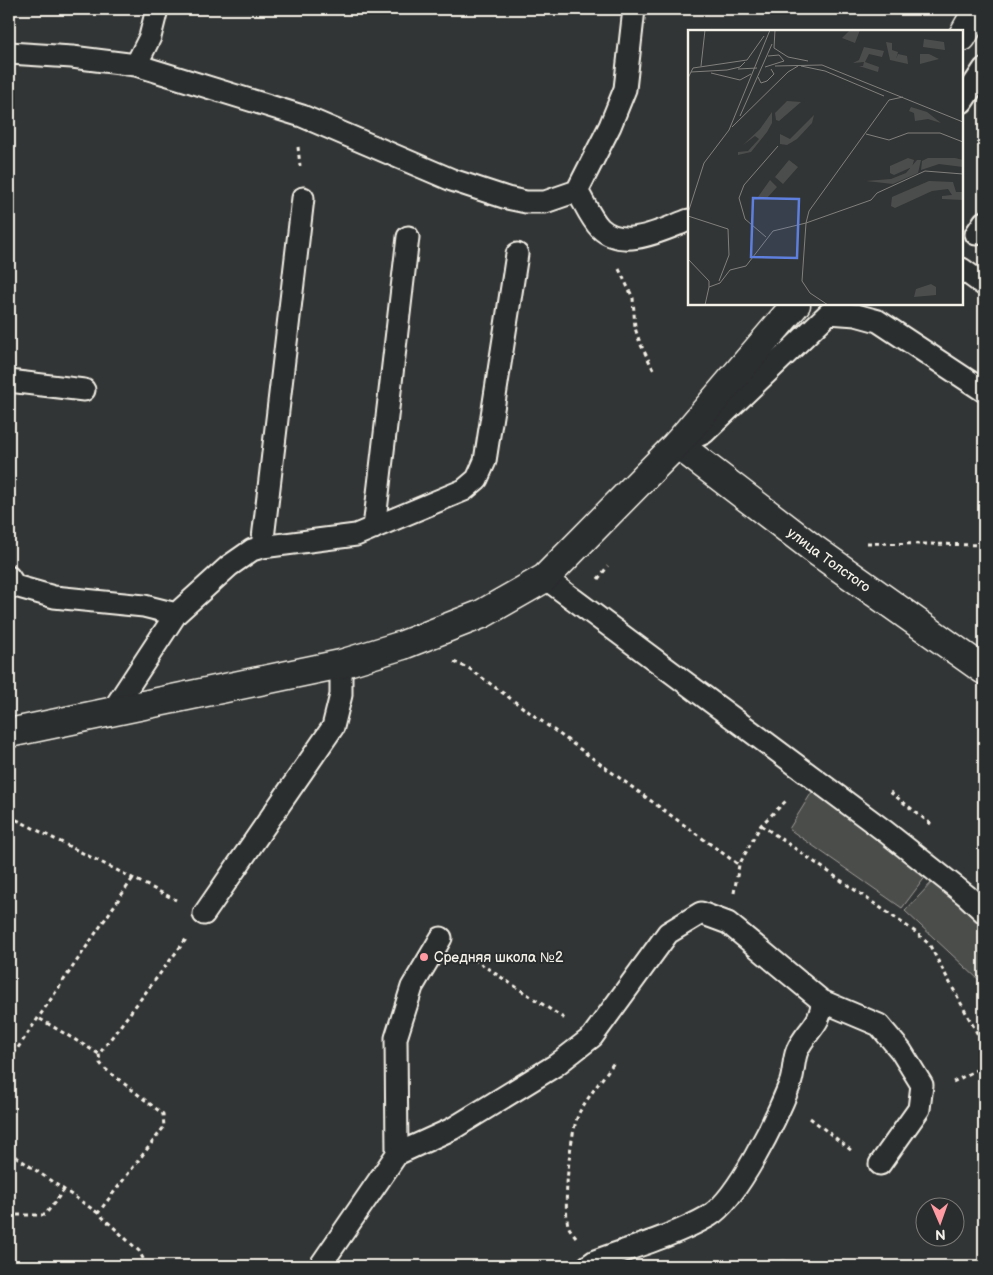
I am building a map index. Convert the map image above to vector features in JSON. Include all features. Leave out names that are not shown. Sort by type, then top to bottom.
[{"type":"main road","points":[[963,35],[978,9]]},
{"type":"main road","points":[[9,733],[341,664],[403,644],[482,614],[545,578],[677,444],[795,305]]},
{"type":"main road","name":"улица Толстого","points":[[677,444],[815,550],[984,670]]},
{"type":"lane","points":[[136,65],[150,37],[157,9]]},
{"type":"lane","points":[[9,53],[72,57],[136,65],[295,114],[452,180],[507,198],[526,202],[544,202],[577,191],[610,126],[625,89],[634,9]]},
{"type":"lane","points":[[963,100],[984,69]]},
{"type":"lane","points":[[577,191],[599,227],[623,238],[651,234],[688,220]]},
{"type":"lane","points":[[262,547],[303,198]]},
{"type":"lane","points":[[374,528],[408,237]]},
{"type":"lane","points":[[111,713],[176,614],[229,566],[252,550],[262,547],[356,535],[464,490],[477,479],[485,461],[517,254]]},
{"type":"lane","points":[[963,270],[984,286]]},
{"type":"lane","points":[[677,444],[690,441],[704,433],[828,313],[856,315],[878,320],[984,390]]},
{"type":"lane","points":[[9,381],[84,390]]},
{"type":"lane","points":[[9,577],[16,586],[54,598],[144,606],[176,614]]},
{"type":"lane","points":[[545,578],[886,832],[967,896],[984,912]]},
{"type":"lane","points":[[204,914],[333,727],[341,695],[341,664]]},
{"type":"lane","points":[[320,1266],[397,1154],[452,1128],[556,1065],[592,1038],[668,934],[701,912],[728,923],[822,1001],[880,1026],[901,1051],[922,1084],[918,1109],[880,1164]]},
{"type":"lane","points":[[397,1154],[396,1038],[412,987],[440,938]]},
{"type":"lane","points":[[592,1264],[685,1228],[711,1215],[734,1188],[758,1151],[790,1082],[797,1050],[822,1014],[822,1001]]},
{"type":"path","points":[[295,114],[303,198]]},
{"type":"path","points":[[633,298],[637,336],[653,369]]},
{"type":"path","points":[[815,550],[837,542],[984,545]]},
{"type":"path","points":[[449,659],[470,669],[739,865]]},
{"type":"path","points":[[728,923],[739,865],[761,825],[810,776]]},
{"type":"path","points":[[9,816],[204,914],[99,1054],[100,1062],[104,1068],[163,1114],[164,1127],[98,1213]]},
{"type":"path","points":[[761,825],[914,931],[929,944],[984,1046]]},
{"type":"path","points":[[9,1061],[40,1019],[133,878]]},
{"type":"path","points":[[498,975],[592,1038]]},
{"type":"path","points":[[40,1019],[99,1054]]},
{"type":"path","points":[[592,1264],[568,1226],[566,1192],[579,1113],[620,1054]]},
{"type":"path","points":[[976,1071],[984,1066]]},
{"type":"path","points":[[782,1100],[823,1127],[867,1163],[880,1164]]},
{"type":"path","points":[[9,1152],[98,1213],[139,1251],[147,1266]]},
{"type":"path","points":[[9,1215],[45,1215],[64,1190]]},
{"type":"shaded area","points":[[812,792],[929,872],[902,908],[789,829]]},
{"type":"shaded area","points":[[933,881],[984,929],[984,974],[979,980],[905,911]]},
{"type":"shaded area","points":[[783,1260],[818,1266],[735,1266]]},
{"type":"place","name":"Средняя школа №2","points":[[424,957]]}]
